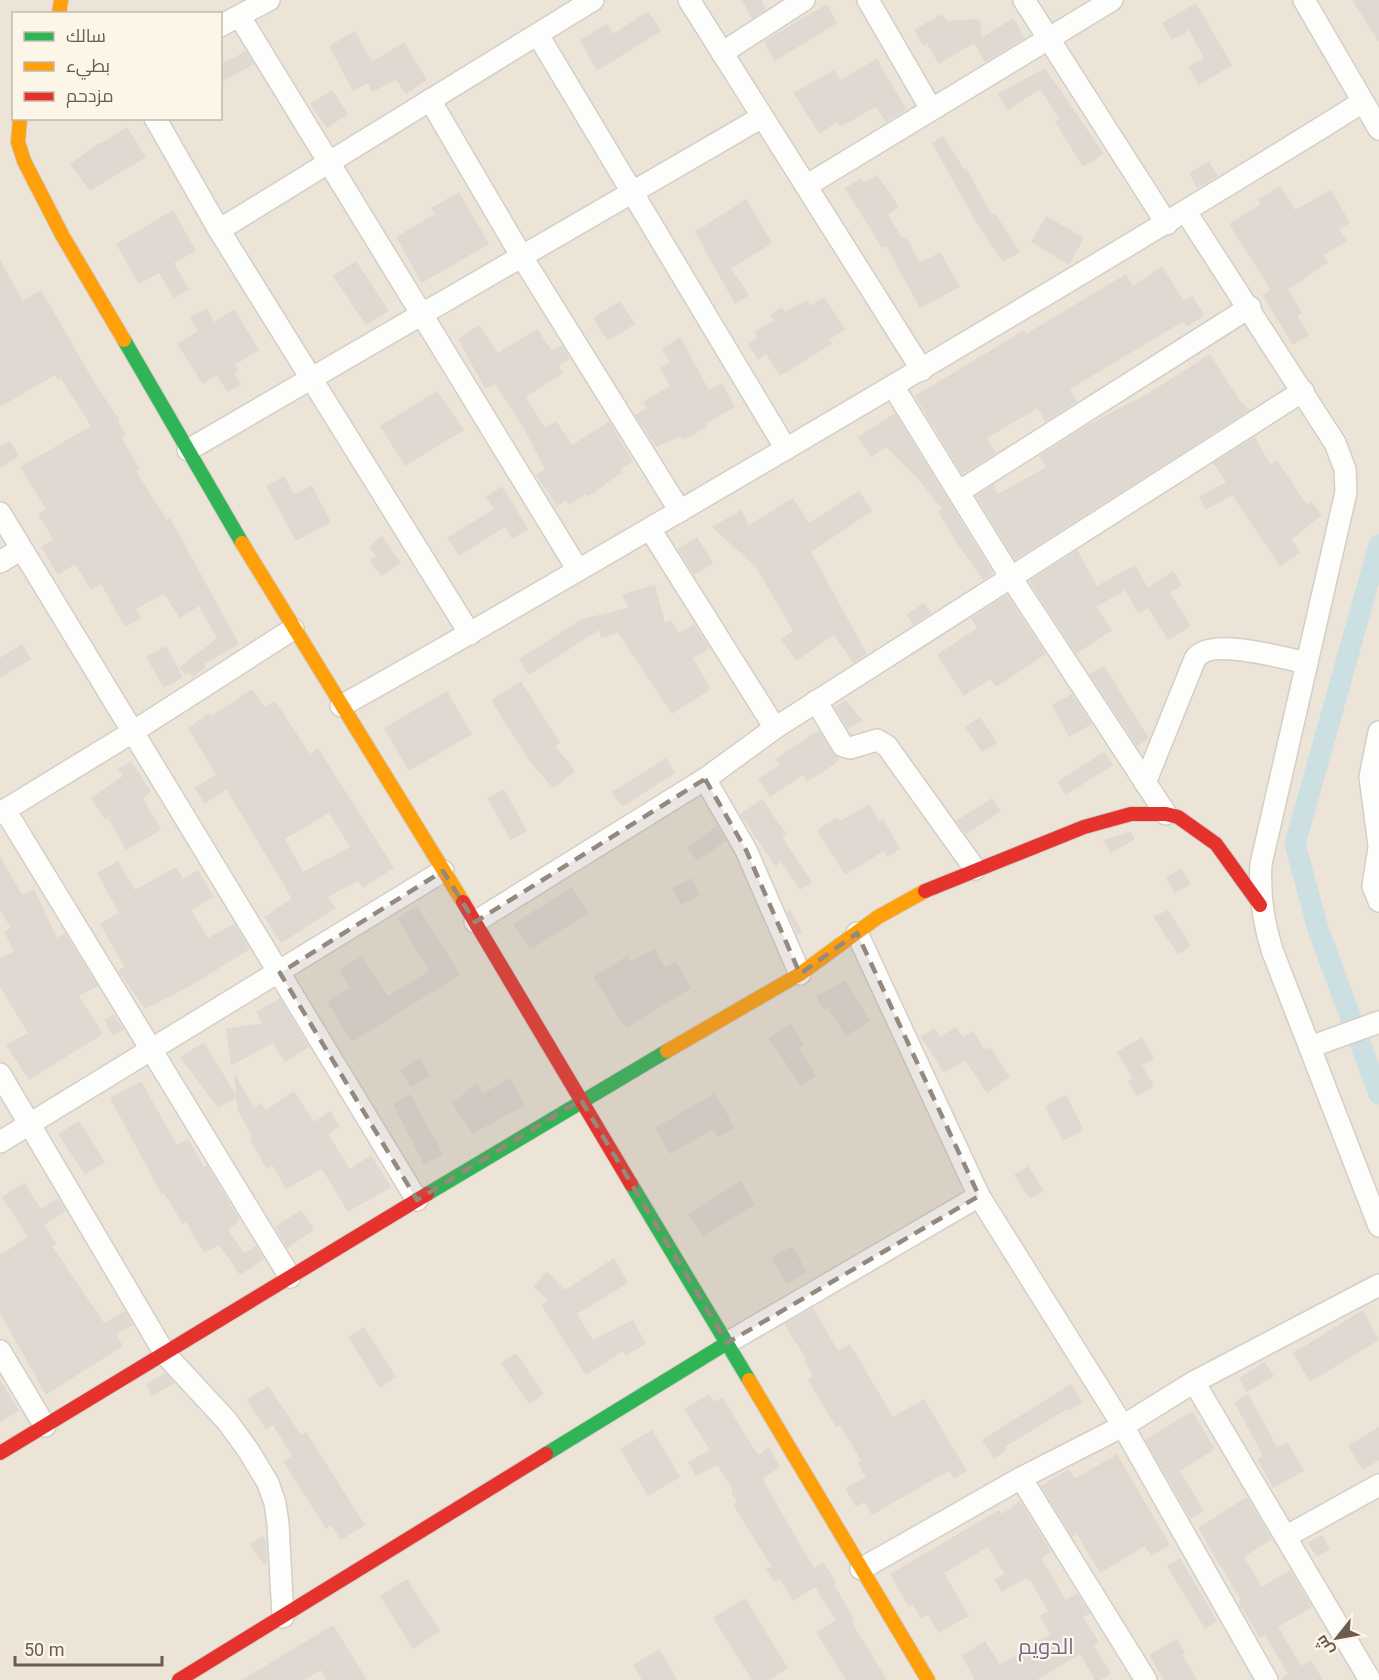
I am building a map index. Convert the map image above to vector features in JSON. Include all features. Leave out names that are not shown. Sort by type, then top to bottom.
[{"type":"street","points":[[269,0],[230,22],[330,161],[578,570]]},
{"type":"street","points":[[219,230],[593,0]]},
{"type":"street","points":[[689,0],[922,370]]},
{"type":"street","points":[[722,52],[804,0]]},
{"type":"street","points":[[868,0],[931,109]]},
{"type":"street","points":[[1024,0],[1167,224]]},
{"type":"street","points":[[806,186],[1112,0]]},
{"type":"street","points":[[1304,0],[1361,103],[1379,129]]},
{"type":"street","points":[[538,35],[786,449]]},
{"type":"street","points":[[430,100],[522,257],[680,512]]},
{"type":"street","points":[[340,705],[470,634],[922,370],[1167,224],[1361,103]]},
{"type":"street","points":[[188,450],[311,381],[762,117]]},
{"type":"street","points":[[15,120],[14,145],[40,195],[188,450],[293,629],[475,922],[928,1680]]},
{"type":"street","points":[[156,120],[219,230],[311,381],[470,634]]},
{"type":"street","points":[[1186,212],[1304,391],[1338,450],[1346,482],[1261,864],[1260,905],[1272,950],[1316,1045],[1379,1226]]},
{"type":"street","points":[[960,491],[1250,307]]},
{"type":"street","points":[[893,386],[960,491],[1010,576],[1166,814]]},
{"type":"street","points":[[475,922],[705,779],[816,701],[1304,391]]},
{"type":"street","points":[[0,513],[131,733],[417,1200]]},
{"type":"street","points":[[650,529],[775,728]]},
{"type":"street","points":[[0,562],[21,549]]},
{"type":"street","points":[[290,1277],[152,1049],[2,811],[131,733],[293,629]]},
{"type":"street","points":[[1145,783],[1195,659],[1203,650],[1214,648],[1247,651],[1306,663]]},
{"type":"street","points":[[816,701],[843,746],[850,747],[877,740],[887,746],[975,868]]},
{"type":"street","points":[[1379,732],[1370,777],[1379,846],[1373,886],[1379,901]]},
{"type":"street","points":[[705,779],[746,850],[800,974]]},
{"type":"street","points":[[0,1454],[581,1100],[800,974],[913,896],[975,868],[1107,820],[1131,814],[1166,814],[1178,817],[1216,844],[1260,905]]},
{"type":"street","points":[[0,1142],[443,872]]},
{"type":"street","points":[[857,933],[979,1196],[1123,1426],[1267,1680]]},
{"type":"street","points":[[1316,1045],[1378,1022]]},
{"type":"street","points":[[0,1074],[165,1354],[227,1421],[248,1449],[268,1483],[275,1503],[278,1524],[283,1617]]},
{"type":"street","points":[[179,1680],[727,1343],[979,1196]]},
{"type":"street","points":[[861,1569],[1021,1478],[1123,1426],[1194,1382],[1379,1285]]},
{"type":"street","points":[[0,1351],[45,1426]]},
{"type":"street","points":[[1194,1382],[1370,1680]]},
{"type":"street","points":[[1021,1478],[1146,1680]]},
{"type":"street","points":[[1287,1536],[1379,1485]]},
{"type":"highlighted area","points":[[705,779],[746,850],[800,974],[857,933],[979,1196],[727,1343],[581,1100],[417,1200],[280,973],[443,871],[475,922]]},
{"type":"shaded area","points":[[0,0],[1379,0],[1379,1680],[0,1680]]},
{"type":"building","points":[[742,0],[761,0],[766,9],[752,19]]},
{"type":"building","points":[[1352,0],[1379,0],[1379,42]]},
{"type":"building","points":[[1196,3],[1232,65],[1199,85],[1188,67],[1204,58],[1189,30],[1172,40],[1162,23]]},
{"type":"building","points":[[827,4],[837,23],[775,61],[764,41]]},
{"type":"building","points":[[648,11],[661,31],[597,71],[580,40],[607,24],[613,34]]},
{"type":"building","points":[[942,14],[947,21],[980,19],[982,38],[1013,18],[1025,38],[985,62],[974,43],[939,64],[927,44],[923,46],[914,30]]},
{"type":"building","points":[[355,31],[372,62],[404,42],[427,80],[406,94],[396,80],[372,92],[368,83],[353,91],[329,46]]},
{"type":"building","points":[[246,51],[254,64],[222,82],[222,64]]},
{"type":"building","points":[[877,59],[906,109],[886,122],[876,107],[840,127],[837,122],[820,134],[793,93],[834,70],[840,80]]},
{"type":"building","points":[[1045,68],[1104,154],[1083,167],[1055,122],[1060,119],[1040,89],[1008,110],[997,94]]},
{"type":"building","points":[[332,90],[348,114],[327,128],[310,104]]},
{"type":"building","points":[[127,127],[146,157],[90,191],[70,164],[100,142],[100,144]]},
{"type":"building","points":[[943,136],[964,169],[966,168],[992,215],[995,213],[1020,252],[1003,262],[977,224],[932,143]]},
{"type":"building","points":[[1209,161],[1218,176],[1197,188],[1189,173]]},
{"type":"building","points":[[877,175],[899,207],[888,215],[902,238],[906,237],[920,263],[940,252],[960,287],[920,308],[886,246],[882,248],[845,188],[862,178],[864,183]]},
{"type":"building","points":[[1280,186],[1295,210],[1331,190],[1350,223],[1339,229],[1347,241],[1324,255],[1328,262],[1288,290],[1302,313],[1297,316],[1309,335],[1293,345],[1262,295],[1271,290],[1229,224],[1261,204],[1258,200]]},
{"type":"building","points":[[459,192],[489,244],[422,283],[396,237],[435,214],[431,208]]},
{"type":"building","points":[[746,199],[772,243],[731,269],[749,295],[735,304],[695,232]]},
{"type":"building","points":[[173,210],[196,251],[174,263],[189,289],[174,298],[159,273],[139,284],[116,244]]},
{"type":"building","points":[[1046,216],[1084,238],[1069,265],[1031,242]]},
{"type":"building","points":[[0,260],[23,301],[41,290],[97,387],[120,420],[118,421],[126,434],[121,437],[140,469],[136,471],[167,520],[170,518],[239,644],[204,664],[206,667],[193,677],[189,673],[185,675],[180,667],[217,638],[199,606],[180,618],[164,594],[136,609],[141,618],[125,627],[101,584],[91,590],[75,564],[58,575],[41,547],[53,539],[38,514],[46,509],[20,467],[91,426],[61,378],[58,380],[55,375],[0,407]]},
{"type":"building","points":[[356,261],[389,311],[366,325],[333,276]]},
{"type":"building","points":[[1162,266],[1184,301],[1192,296],[1205,315],[1187,327],[1184,321],[1070,389],[1077,401],[1045,422],[1038,408],[987,438],[996,453],[962,474],[915,396],[1024,330],[1026,334],[1126,274],[1133,286]]},
{"type":"building","points":[[824,297],[845,329],[829,340],[832,344],[780,376],[766,354],[758,360],[748,344],[757,337],[754,332],[774,321],[770,315],[782,307],[785,312],[807,300],[810,306]]},
{"type":"building","points":[[620,301],[635,324],[608,341],[593,318]]},
{"type":"building","points":[[207,308],[214,322],[234,309],[259,350],[235,365],[239,370],[234,373],[241,384],[228,392],[216,375],[203,384],[177,344],[198,331],[190,317]]},
{"type":"building","points":[[479,325],[498,353],[537,329],[552,351],[562,345],[570,359],[559,366],[563,373],[526,397],[545,428],[556,421],[572,445],[609,421],[633,462],[620,469],[622,472],[588,497],[586,494],[569,505],[566,500],[557,506],[536,475],[545,469],[523,427],[495,384],[485,389],[458,339]]},
{"type":"building","points":[[680,337],[709,390],[722,383],[735,407],[706,423],[708,426],[689,437],[682,439],[681,436],[656,447],[635,415],[647,408],[643,402],[670,386],[660,368],[670,362],[662,349]]},
{"type":"building","points":[[1210,354],[1240,401],[1250,410],[1015,560],[976,496],[993,485],[998,494],[1046,467],[1039,456],[1090,424],[1149,393]]},
{"type":"building","points":[[437,391],[464,430],[405,466],[380,426]]},
{"type":"building","points":[[895,413],[993,573],[983,580],[952,536],[938,511],[942,509],[919,480],[886,447],[871,457],[858,437]]},
{"type":"building","points":[[1255,437],[1270,464],[1277,460],[1307,505],[1311,501],[1322,515],[1292,539],[1300,553],[1280,566],[1232,495],[1206,510],[1199,497],[1226,482],[1213,463]]},
{"type":"building","points":[[10,441],[19,456],[0,468],[0,447]]},
{"type":"building","points":[[284,476],[294,494],[312,486],[331,522],[296,541],[266,486]]},
{"type":"building","points":[[502,486],[528,529],[512,539],[505,527],[459,556],[447,538],[494,509],[486,497]]},
{"type":"building","points":[[859,491],[872,511],[811,552],[867,654],[853,663],[834,635],[796,661],[781,639],[793,631],[756,567],[712,527],[741,510],[749,525],[793,498],[809,523]]},
{"type":"building","points":[[382,536],[401,563],[381,576],[370,560],[376,556],[369,547]]},
{"type":"building","points":[[697,537],[713,563],[694,575],[678,549]]},
{"type":"building","points":[[1077,550],[1097,586],[1135,565],[1148,588],[1173,571],[1182,585],[1170,593],[1191,626],[1168,640],[1148,608],[1138,613],[1125,590],[1096,607],[1112,630],[1076,654],[1029,581]]},
{"type":"building","points":[[655,585],[665,623],[671,620],[679,633],[694,624],[710,648],[693,658],[711,689],[672,714],[618,633],[601,638],[599,630],[529,675],[519,659],[582,619],[628,608],[622,594]]},
{"type":"building","points":[[1007,595],[1046,654],[996,687],[990,679],[964,696],[937,655],[977,628],[971,618]]},
{"type":"building","points":[[924,603],[931,613],[913,625],[906,615]]},
{"type":"building","points":[[22,644],[31,659],[0,678],[0,658]]},
{"type":"building","points":[[166,646],[183,677],[164,688],[146,657]]},
{"type":"building","points":[[1104,666],[1149,738],[1137,746],[1089,674]]},
{"type":"building","points":[[521,681],[560,743],[555,746],[575,771],[553,788],[530,762],[491,700]]},
{"type":"building","points":[[252,689],[265,707],[275,701],[310,754],[318,748],[394,868],[363,888],[358,881],[328,897],[336,908],[281,943],[264,917],[291,899],[286,888],[226,789],[205,804],[194,788],[216,774],[188,728],[210,713],[212,716]],"holes":[[[329,813],[350,847],[303,872],[285,839]]]},
{"type":"building","points":[[447,691],[472,734],[409,771],[384,728]]},
{"type":"building","points":[[1072,694],[1092,724],[1069,737],[1052,705]]},
{"type":"building","points":[[846,700],[862,720],[848,729],[834,707]]},
{"type":"building","points":[[980,717],[997,743],[982,752],[965,727]]},
{"type":"building","points":[[819,730],[839,761],[807,782],[803,775],[770,797],[758,779],[779,765],[775,759]]},
{"type":"building","points":[[1104,752],[1113,765],[1066,795],[1057,782]]},
{"type":"building","points":[[666,758],[675,773],[622,807],[612,792]]},
{"type":"building","points":[[131,761],[151,792],[143,798],[161,830],[126,850],[108,818],[105,820],[91,798],[123,776],[118,769]]},
{"type":"building","points":[[504,789],[527,831],[511,840],[487,798]]},
{"type":"building","points":[[992,798],[1001,811],[966,834],[956,821]]},
{"type":"building","points":[[762,799],[786,834],[782,837],[812,882],[800,890],[781,862],[775,866],[740,814]]},
{"type":"building","points":[[869,804],[879,821],[883,819],[900,849],[887,857],[884,851],[845,875],[817,830],[837,817],[840,821]]},
{"type":"building","points":[[717,826],[726,841],[697,861],[687,847]]},
{"type":"building","points":[[1131,832],[1135,839],[1111,853],[1103,840]]},
{"type":"building","points":[[0,856],[22,895],[34,889],[57,938],[65,933],[98,986],[79,996],[103,1034],[29,1080],[6,1045],[28,1033],[0,987],[0,959],[14,951],[4,932],[11,928],[0,910]]},
{"type":"building","points":[[118,861],[135,890],[176,867],[183,879],[198,870],[214,897],[191,910],[208,938],[234,924],[250,949],[192,985],[145,1009],[118,971],[124,966],[100,924],[119,913],[97,873]]},
{"type":"building","points":[[1181,868],[1191,884],[1175,893],[1166,878]]},
{"type":"building","points":[[692,878],[700,895],[681,905],[672,888]]},
{"type":"building","points":[[572,887],[589,913],[530,950],[513,924]]},
{"type":"building","points":[[417,905],[460,975],[352,1042],[327,1002],[350,987],[339,970],[362,956],[388,996],[429,971],[397,918]]},
{"type":"building","points":[[790,910],[802,932],[797,935],[787,912]]},
{"type":"building","points":[[1168,910],[1191,946],[1178,954],[1153,917]]},
{"type":"building","points":[[655,949],[665,967],[676,961],[691,988],[626,1028],[593,977],[627,956],[631,961]]},
{"type":"building","points":[[845,980],[870,1021],[846,1036],[827,1008],[824,1010],[816,996]]},
{"type":"building","points":[[280,998],[309,1047],[285,1062],[273,1043],[231,1066],[226,1029],[262,1023],[256,1012]]},
{"type":"building","points":[[114,1014],[124,1030],[113,1036],[104,1020]]},
{"type":"building","points":[[791,1024],[804,1045],[799,1048],[816,1076],[801,1086],[769,1038]]},
{"type":"building","points":[[956,1027],[963,1037],[973,1031],[985,1050],[990,1047],[1010,1077],[987,1093],[965,1060],[944,1073],[921,1037],[934,1028],[940,1037]]},
{"type":"building","points":[[1142,1037],[1154,1059],[1142,1065],[1154,1086],[1137,1096],[1128,1081],[1133,1078],[1117,1052]]},
{"type":"building","points":[[204,1042],[236,1095],[234,1072],[254,1108],[261,1103],[266,1110],[294,1091],[314,1122],[330,1111],[340,1126],[328,1134],[350,1169],[371,1155],[391,1187],[348,1212],[322,1169],[286,1189],[273,1166],[267,1169],[250,1140],[253,1138],[238,1111],[236,1098],[218,1108],[180,1057]]},
{"type":"building","points":[[419,1058],[430,1076],[411,1087],[400,1070]]},
{"type":"building","points":[[510,1078],[525,1105],[473,1134],[452,1103],[477,1083],[483,1093]]},
{"type":"building","points":[[141,1081],[177,1145],[188,1139],[204,1167],[207,1165],[240,1220],[228,1230],[244,1253],[256,1246],[264,1259],[240,1275],[219,1245],[204,1253],[186,1222],[183,1224],[164,1193],[162,1195],[110,1098]]},
{"type":"building","points":[[715,1093],[735,1128],[718,1137],[713,1129],[670,1154],[655,1128]]},
{"type":"building","points":[[410,1094],[443,1154],[424,1165],[393,1104]]},
{"type":"building","points":[[1066,1095],[1084,1130],[1063,1141],[1045,1106]]},
{"type":"building","points":[[79,1121],[105,1162],[85,1175],[58,1134]]},
{"type":"building","points":[[1028,1166],[1044,1190],[1030,1199],[1014,1175]]},
{"type":"building","points":[[740,1181],[755,1204],[703,1237],[688,1215]]},
{"type":"building","points":[[24,1183],[41,1209],[58,1198],[66,1211],[44,1225],[56,1244],[52,1246],[104,1323],[125,1311],[133,1325],[116,1334],[123,1346],[46,1395],[0,1313],[0,1255],[28,1237],[2,1197]]},
{"type":"building","points":[[301,1210],[314,1230],[287,1248],[275,1227]]},
{"type":"building","points":[[792,1246],[807,1272],[786,1284],[771,1258]]},
{"type":"building","points":[[614,1258],[628,1283],[577,1314],[593,1340],[633,1320],[646,1344],[626,1355],[623,1351],[586,1375],[541,1305],[548,1300],[533,1286],[547,1272],[565,1290]]},
{"type":"building","points":[[813,1308],[838,1351],[850,1344],[893,1417],[924,1399],[967,1471],[954,1479],[949,1471],[872,1515],[864,1502],[856,1507],[845,1488],[866,1477],[858,1463],[861,1460],[840,1425],[836,1427],[808,1380],[813,1376],[804,1361],[807,1360],[784,1324]]},
{"type":"building","points":[[1363,1310],[1379,1340],[1310,1382],[1293,1353]]},
{"type":"building","points":[[364,1327],[396,1377],[380,1388],[348,1337]]},
{"type":"building","points":[[516,1353],[544,1394],[529,1404],[501,1363]]},
{"type":"building","points":[[1265,1362],[1274,1376],[1247,1392],[1239,1378]]},
{"type":"building","points":[[165,1373],[175,1383],[152,1396],[146,1384]]},
{"type":"building","points":[[0,1380],[19,1410],[0,1423]]},
{"type":"building","points":[[1071,1384],[1082,1402],[1005,1447],[1007,1450],[994,1459],[982,1440]]},
{"type":"building","points":[[268,1386],[301,1435],[306,1432],[365,1525],[341,1540],[331,1525],[326,1529],[283,1461],[292,1456],[273,1425],[266,1430],[247,1400]]},
{"type":"building","points":[[709,1394],[714,1402],[722,1397],[758,1455],[769,1447],[780,1467],[763,1478],[766,1486],[814,1568],[823,1562],[836,1582],[834,1584],[854,1619],[851,1621],[887,1680],[846,1680],[816,1632],[836,1620],[815,1587],[793,1601],[780,1579],[774,1582],[766,1569],[771,1566],[733,1505],[737,1502],[731,1491],[733,1490],[717,1465],[696,1476],[688,1462],[710,1450],[684,1409]]},
{"type":"building","points":[[1248,1394],[1277,1447],[1287,1442],[1304,1471],[1273,1488],[1257,1459],[1263,1456],[1234,1402]]},
{"type":"building","points":[[1192,1411],[1215,1449],[1180,1471],[1204,1511],[1191,1519],[1145,1440]]},
{"type":"building","points":[[1379,1427],[1379,1460],[1363,1470],[1348,1446]]},
{"type":"building","points":[[652,1430],[680,1477],[648,1496],[620,1449]]},
{"type":"building","points":[[1117,1454],[1170,1545],[1151,1556],[1145,1546],[1100,1573],[1077,1534],[1072,1537],[1041,1486],[1069,1469],[1075,1479]]},
{"type":"building","points":[[1247,1497],[1272,1539],[1244,1557],[1262,1587],[1290,1570],[1312,1607],[1278,1627],[1301,1666],[1311,1660],[1323,1680],[1280,1680],[1288,1674],[1265,1635],[1260,1638],[1238,1602],[1241,1600],[1198,1528]]},
{"type":"building","points":[[1020,1501],[1051,1552],[1041,1558],[1066,1600],[1077,1593],[1090,1613],[1083,1617],[1099,1642],[1094,1646],[1111,1674],[1100,1680],[1095,1680],[1080,1654],[1037,1680],[975,1680],[962,1656],[985,1641],[1000,1665],[1050,1634],[1040,1616],[1048,1611],[1030,1580],[1028,1582],[1026,1578],[1002,1592],[994,1580],[1004,1574],[988,1547],[944,1573],[969,1616],[938,1633],[928,1615],[921,1618],[913,1605],[909,1607],[890,1574],[999,1510],[1002,1514]]},
{"type":"building","points":[[1322,1535],[1330,1549],[1317,1557],[1308,1543]]},
{"type":"building","points":[[263,1536],[266,1540],[267,1563],[264,1565],[250,1544]]},
{"type":"building","points":[[1180,1558],[1217,1621],[1205,1629],[1167,1566]]},
{"type":"building","points":[[407,1579],[440,1631],[413,1649],[380,1596]]},
{"type":"building","points":[[745,1598],[788,1668],[769,1680],[752,1680],[713,1618]]},
{"type":"building","points":[[333,1625],[367,1680],[327,1680],[321,1670],[304,1680],[242,1680]]},
{"type":"building","points":[[1177,1639],[1185,1653],[1182,1655],[1197,1680],[1164,1680],[1149,1655]]},
{"type":"building","points":[[659,1649],[677,1680],[642,1680],[633,1665]]},
{"type":"waterway","points":[[1379,545],[1295,844],[1318,929],[1379,1094]]},
{"type":"traffic: fast","points":[[124,340],[242,543]]},
{"type":"traffic: fast","points":[[427,1194],[667,1051]]},
{"type":"traffic: fast","points":[[631,1184],[749,1380]]},
{"type":"traffic: fast","points":[[546,1454],[727,1343]]},
{"type":"traffic: slow","points":[[59,12],[61,0]]},
{"type":"traffic: slow","points":[[20,120],[18,142],[24,161],[62,235],[124,340]]},
{"type":"traffic: slow","points":[[242,543],[463,902]]},
{"type":"traffic: slow","points":[[667,1051],[800,974],[878,917],[925,891]]},
{"type":"traffic: slow","points":[[749,1380],[928,1680]]},
{"type":"traffic: jam","points":[[925,891],[1084,827],[1131,814],[1166,814],[1178,817],[1216,844],[1260,905]]},
{"type":"traffic: jam","points":[[463,902],[631,1184]]},
{"type":"traffic: jam","points":[[0,1453],[427,1194]]},
{"type":"traffic: jam","points":[[179,1680],[546,1454]]},
{"type":"district","name":"الدويم","points":[[1046,1646]]}]
